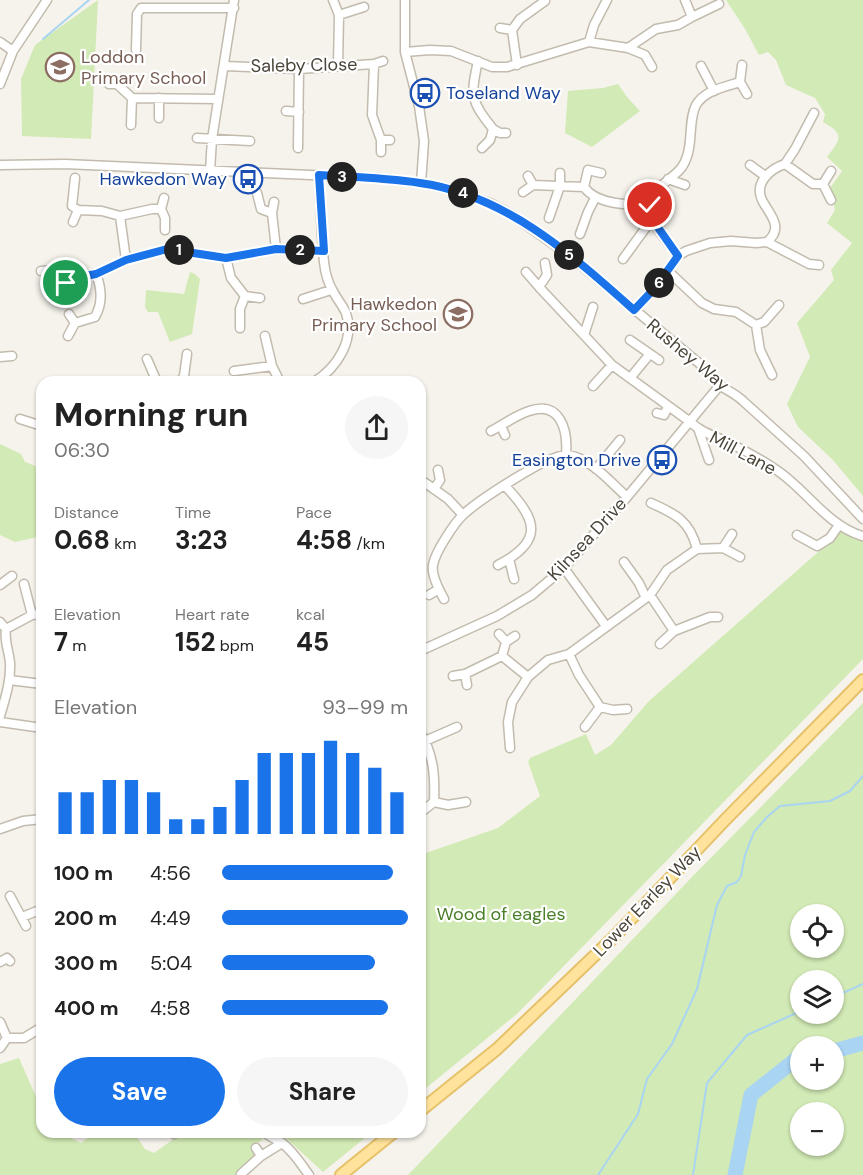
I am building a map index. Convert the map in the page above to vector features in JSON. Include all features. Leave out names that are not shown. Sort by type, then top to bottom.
[{"type":"main road","name":"Lower Earley Way","points":[[426,1106],[497,1049],[615,936],[863,680]]},
{"type":"main road","points":[[341,1175],[386,1138]]},
{"type":"street","points":[[0,84],[13,51],[47,0]]},
{"type":"street","points":[[333,0],[339,15],[338,66]]},
{"type":"street","points":[[395,0],[405,1],[405,52],[422,121],[424,141],[421,183]]},
{"type":"street","points":[[685,0],[692,17]]},
{"type":"street","points":[[517,65],[512,30],[519,19],[545,1]]},
{"type":"street","points":[[589,42],[594,25],[606,1],[616,5]]},
{"type":"street","points":[[136,50],[137,14],[141,8],[234,4],[212,139],[210,171]]},
{"type":"street","points":[[628,48],[656,29],[678,25],[719,4]]},
{"type":"street","points":[[339,15],[364,7]]},
{"type":"street","points":[[500,28],[512,30]]},
{"type":"street","points":[[0,42],[13,51]]},
{"type":"street","points":[[405,52],[451,51],[492,67],[517,65],[589,42],[628,48],[645,55],[652,67]]},
{"type":"street","name":"Saleby Close","points":[[224,66],[299,69],[379,62],[372,115],[386,140],[381,152]]},
{"type":"street","points":[[478,62],[472,91],[475,105],[493,129],[506,133]]},
{"type":"street","points":[[742,65],[740,82],[747,94]]},
{"type":"street","points":[[701,66],[714,91]]},
{"type":"street","points":[[298,148],[299,69]]},
{"type":"street","points":[[678,256],[652,219],[650,205],[657,189],[680,170],[685,161],[691,142],[693,114],[697,105],[714,91],[740,82]]},
{"type":"street","points":[[109,84],[117,84],[132,98],[218,99]]},
{"type":"street","points":[[131,125],[132,98]]},
{"type":"street","points":[[159,98],[159,118]]},
{"type":"street","points":[[286,111],[299,112]]},
{"type":"street","points":[[767,242],[774,235],[775,223],[760,195],[761,183],[775,167],[785,164],[814,113]]},
{"type":"street","points":[[482,148],[490,140],[493,129]]},
{"type":"street","points":[[197,138],[250,141]]},
{"type":"street","name":"Rushey Way","points":[[0,165],[65,164],[319,175],[421,183],[469,195],[512,215],[563,250],[700,364],[715,377],[720,385],[734,392],[804,456],[863,519]]},
{"type":"street","points":[[785,164],[813,184],[823,184]]},
{"type":"street","points":[[750,165],[765,176]]},
{"type":"street","points":[[601,173],[588,170],[584,187],[589,194],[596,198],[625,204],[650,205]]},
{"type":"street","points":[[823,184],[831,171]]},
{"type":"street","points":[[549,218],[560,186],[560,173]]},
{"type":"street","points":[[319,175],[324,264],[332,290],[345,311],[348,336],[346,347],[322,376]]},
{"type":"street","points":[[528,176],[533,185]]},
{"type":"street","points":[[75,178],[72,206],[78,210],[102,211],[120,216],[161,209]]},
{"type":"street","points":[[668,179],[685,185]]},
{"type":"street","points":[[823,184],[831,200]]},
{"type":"street","points":[[523,192],[533,185],[584,187]]},
{"type":"street","points":[[257,193],[261,209],[272,213]]},
{"type":"street","points":[[164,198],[161,209],[165,218],[165,230]]},
{"type":"street","points":[[579,234],[596,198]]},
{"type":"street","points":[[274,202],[272,213],[276,249]]},
{"type":"street","points":[[73,222],[78,210]]},
{"type":"street","points":[[120,216],[126,260]]},
{"type":"street","points":[[623,259],[652,219]]},
{"type":"street","points":[[634,310],[655,288],[678,256],[686,251],[721,241],[767,242],[809,264],[819,266]]},
{"type":"street","points":[[41,270],[61,269],[80,277],[96,274],[126,260],[167,249],[226,258],[276,249],[324,251]]},
{"type":"street","points":[[226,258],[231,278],[246,296],[260,298]]},
{"type":"street","points":[[539,287],[547,275],[545,263]]},
{"type":"street","points":[[668,270],[702,303],[714,309],[736,312],[756,325],[760,350],[772,375]]},
{"type":"street","name":"Mill Lane","points":[[526,272],[612,365],[631,377],[699,431],[726,441],[778,471],[823,513],[850,532],[862,536]]},
{"type":"street","points":[[68,336],[75,323],[95,317],[100,308],[101,287],[96,274]]},
{"type":"street","points":[[65,291],[66,283],[73,275]]},
{"type":"street","points":[[303,299],[332,290]]},
{"type":"street","points":[[240,328],[240,309],[246,296]]},
{"type":"street","points":[[756,325],[764,322],[779,305]]},
{"type":"street","points":[[584,335],[593,307]]},
{"type":"street","points":[[69,314],[75,323]]},
{"type":"street","points":[[266,336],[272,366],[277,376]]},
{"type":"street","points":[[630,340],[659,360]]},
{"type":"street","points":[[184,376],[186,354]]},
{"type":"street","points":[[631,377],[649,355]]},
{"type":"street","points":[[0,357],[12,356]]},
{"type":"street","points":[[147,359],[154,376]]},
{"type":"street","points":[[593,386],[612,365]]},
{"type":"street","points":[[234,371],[272,366]]},
{"type":"street","name":"Kilnsea Drive","points":[[426,648],[497,616],[532,595],[564,568],[627,497],[720,385]]},
{"type":"street","points":[[657,412],[663,415],[668,407]]},
{"type":"street","points":[[490,431],[529,410],[551,411],[558,416],[564,426],[567,440],[566,454]]},
{"type":"street","points":[[20,419],[36,424]]},
{"type":"street","points":[[501,426],[505,435]]},
{"type":"street","name":"Mill Lane","points":[[699,431],[709,460]]},
{"type":"street","points":[[596,469],[620,440]]},
{"type":"street","points":[[444,599],[432,567],[437,550],[463,515],[546,461],[566,454],[590,464],[627,497]]},
{"type":"street","points":[[434,489],[440,480],[438,470]]},
{"type":"street","points":[[426,483],[448,499],[463,515]]},
{"type":"street","points":[[498,565],[522,550],[530,539],[532,529],[525,509],[505,486]]},
{"type":"street","points":[[658,504],[684,521],[694,537],[697,549]]},
{"type":"street","points":[[797,535],[817,546],[830,538],[839,525]]},
{"type":"street","points":[[723,548],[732,534]]},
{"type":"street","points":[[510,748],[508,722],[512,702],[528,677],[548,660],[569,654],[648,597],[667,570],[697,549],[723,548],[740,557]]},
{"type":"street","points":[[509,560],[514,579]]},
{"type":"street","points":[[624,562],[674,631]]},
{"type":"street","points":[[564,568],[606,626]]},
{"type":"street","points":[[0,585],[12,576]]},
{"type":"street","points":[[24,584],[32,615]]},
{"type":"street","points":[[429,595],[439,589]]},
{"type":"street","points":[[0,716],[9,680],[9,651],[3,632],[36,615]]},
{"type":"street","points":[[660,644],[674,631],[710,616],[718,617]]},
{"type":"street","points":[[499,634],[506,642]]},
{"type":"street","points":[[453,676],[465,674],[502,656],[506,642],[515,636]]},
{"type":"street","points":[[569,654],[579,675],[600,707],[613,710],[627,709]]},
{"type":"street","points":[[502,656],[528,677]]},
{"type":"street","points":[[465,674],[467,685]]},
{"type":"street","points":[[9,680],[36,683]]},
{"type":"street","points":[[585,727],[600,707]]},
{"type":"street","points":[[0,722],[36,727]]},
{"type":"street","points":[[426,741],[457,727]]},
{"type":"street","points":[[426,744],[433,761],[434,802]]},
{"type":"street","points":[[434,802],[448,805],[466,802]]},
{"type":"street","points":[[426,808],[434,802]]},
{"type":"street","points":[[0,829],[23,821],[36,820]]},
{"type":"street","points":[[10,896],[26,926]]},
{"type":"street","points":[[22,917],[36,911]]},
{"type":"street","points":[[0,1022],[7,1038]]},
{"type":"street","points":[[7,1038],[24,1038],[36,1031]]},
{"type":"street","points":[[0,1048],[7,1038]]},
{"type":"street","points":[[272,1138],[292,1152],[309,1175]]},
{"type":"street","points":[[241,1174],[259,1152],[282,1143]]},
{"type":"green space","name":"Loddon Primary School","points":[[98,0],[91,139],[22,136],[21,79],[35,45]]},
{"type":"green space","points":[[726,0],[863,0],[863,496],[832,459],[798,427],[787,404],[810,357],[797,323],[834,280],[831,270],[852,243],[827,223],[835,210],[830,188],[842,171],[827,157],[838,141],[838,134],[823,122],[825,114],[815,98],[786,85],[776,60],[768,52],[759,55]]},
{"type":"green space","points":[[618,84],[640,111],[592,147],[565,133],[568,91],[603,88]]},
{"type":"green space","points":[[190,272],[200,279],[192,334],[170,342],[158,312],[148,312],[145,307],[146,290],[184,294]]},
{"type":"green space","points":[[0,444],[21,454],[25,462],[36,466],[36,537],[15,542],[0,535]]},
{"type":"green space","name":"Wood of eagles","points":[[843,530],[863,541],[863,659],[518,1013],[426,1088],[426,853],[498,828],[540,796],[528,762],[530,758],[586,734],[595,755],[611,745],[649,701]]},
{"type":"green space","points":[[863,703],[863,1175],[408,1175],[693,876]]},
{"type":"green space","points":[[19,1058],[36,1097],[36,1138],[71,1138],[81,1143],[88,1138],[137,1138],[145,1149],[154,1153],[175,1138],[264,1138],[253,1147],[256,1156],[235,1175],[0,1175],[0,1064]]},
{"type":"green space","points":[[284,1138],[365,1138],[323,1172]]},
{"type":"waterway","points":[[43,39],[89,0]]},
{"type":"waterway","points":[[598,1175],[638,1114],[647,1079],[672,1044],[697,989],[717,905],[727,886],[737,882],[741,876],[745,855],[754,832],[780,806],[830,801],[850,791],[863,776]]},
{"type":"waterway","points":[[844,993],[863,984]]},
{"type":"waterway","points":[[693,1175],[707,1083],[747,1035],[790,1016]]},
{"type":"waterway","points":[[844,1048],[863,1043]]},
{"type":"waterway","points":[[735,1175],[751,1095],[790,1064]]},
{"type":"place","name":"Loddon Primary School","points":[[60,67]]},
{"type":"place","name":"Toseland Way","points":[[425,93]]},
{"type":"place","name":"Hawkedon Way","points":[[248,179]]},
{"type":"place","name":"Hawkedon Primary School","points":[[458,314]]},
{"type":"place","name":"Easington Drive","points":[[662,460]]},
{"type":"route","points":[[66,283],[73,275],[80,277],[96,274],[126,260],[167,249],[226,258],[276,249],[324,251],[319,175],[421,183],[455,190],[492,204],[550,240],[634,310],[655,288],[678,256],[652,219],[650,205]]}]
